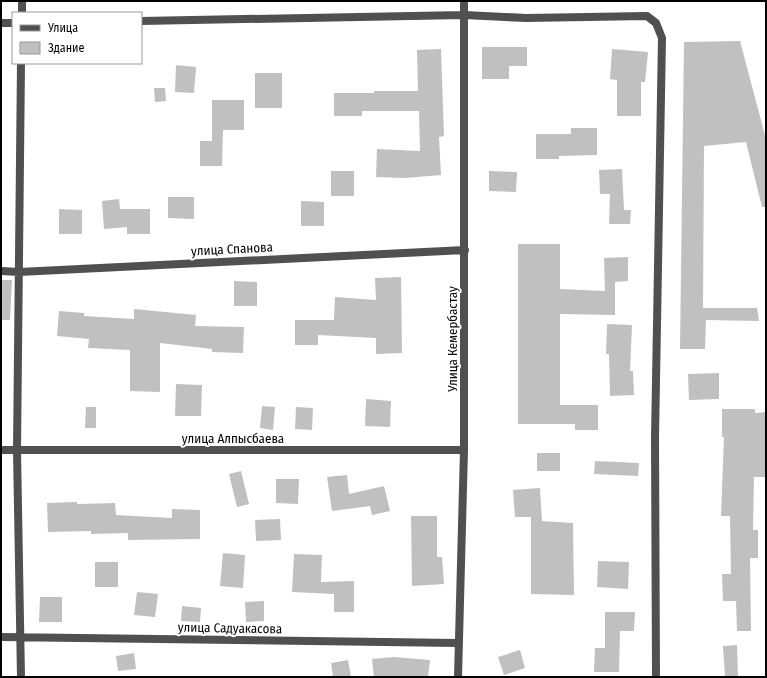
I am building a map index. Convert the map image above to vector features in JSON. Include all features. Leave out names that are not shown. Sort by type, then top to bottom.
[{"type":"street","points":[[22,1],[22,12]]},
{"type":"street","name":"Улица Кемербастау","points":[[458,677],[464,450],[464,1]]},
{"type":"street","points":[[142,20],[464,15],[526,18],[647,16],[656,23],[662,38],[655,438],[656,677]]},
{"type":"street","points":[[1,23],[12,23]]},
{"type":"street","points":[[21,677],[17,450],[22,64]]},
{"type":"street","name":"улица Спанова","points":[[1,271],[19,272],[465,250]]},
{"type":"street","name":"улица Алпысбаева","points":[[1,450],[464,450]]},
{"type":"street","name":"улица Садуакасова","points":[[1,637],[458,643]]},
{"type":"building","points":[[740,41],[766,139],[766,207],[762,207],[746,142],[704,146],[703,308],[757,308],[759,321],[706,320],[705,349],[680,349],[684,42]]},
{"type":"building","points":[[482,47],[527,47],[527,66],[509,66],[509,79],[482,79]]},
{"type":"building","points":[[441,49],[444,136],[439,137],[441,175],[405,178],[376,177],[377,149],[420,151],[419,111],[362,111],[362,116],[334,116],[334,93],[418,91],[417,50]]},
{"type":"building","points":[[612,49],[648,52],[645,82],[641,82],[641,116],[617,116],[617,80],[610,79]]},
{"type":"building","points":[[176,65],[196,67],[194,93],[175,92]]},
{"type":"building","points":[[255,73],[282,73],[282,108],[255,108]]},
{"type":"building","points":[[154,88],[165,88],[166,101],[155,102]]},
{"type":"building","points":[[212,100],[244,100],[244,130],[223,130],[222,166],[200,166],[200,141],[212,141]]},
{"type":"building","points":[[571,128],[597,128],[597,155],[559,156],[559,159],[536,159],[536,134],[571,134]]},
{"type":"building","points":[[622,169],[624,210],[631,210],[630,224],[609,224],[610,194],[600,194],[599,170]]},
{"type":"building","points":[[331,171],[354,171],[354,196],[331,196]]},
{"type":"building","points":[[489,171],[517,172],[516,192],[489,191]]},
{"type":"building","points":[[168,197],[194,197],[194,219],[168,218]]},
{"type":"building","points":[[119,199],[120,209],[150,209],[150,234],[127,234],[127,227],[104,229],[102,201]]},
{"type":"building","points":[[301,201],[324,202],[324,226],[301,226]]},
{"type":"building","points":[[59,209],[82,210],[82,234],[59,234]]},
{"type":"building","points":[[518,244],[560,244],[560,289],[605,291],[604,258],[628,257],[628,281],[615,282],[615,315],[560,314],[560,405],[598,405],[598,430],[575,430],[575,424],[518,424]]},
{"type":"building","points":[[401,277],[402,353],[376,354],[376,338],[318,335],[318,345],[295,345],[295,320],[334,320],[335,297],[376,300],[375,278]]},
{"type":"building","points":[[1,280],[12,280],[10,320],[1,320]]},
{"type":"building","points":[[234,281],[257,282],[257,306],[234,306]]},
{"type":"building","points":[[134,309],[196,315],[195,326],[244,327],[243,353],[212,352],[212,349],[160,343],[160,392],[130,391],[130,350],[88,348],[89,339],[57,336],[59,311],[84,313],[84,316],[134,319]]},
{"type":"building","points":[[607,324],[632,325],[630,371],[633,371],[634,395],[610,396],[609,354],[606,354]]},
{"type":"building","points":[[719,373],[719,399],[689,400],[688,374]]},
{"type":"building","points":[[176,384],[202,385],[201,416],[175,416]]},
{"type":"building","points":[[366,399],[391,401],[390,427],[365,426]]},
{"type":"building","points":[[262,406],[275,407],[273,430],[260,428]]},
{"type":"building","points":[[86,407],[96,407],[96,428],[85,428]]},
{"type":"building","points":[[296,407],[313,408],[312,430],[295,429]]},
{"type":"building","points":[[722,409],[755,409],[755,413],[766,412],[766,477],[754,477],[753,530],[758,530],[758,558],[750,558],[751,631],[737,631],[736,601],[723,601],[722,574],[731,574],[730,516],[721,516],[724,437],[722,437]]},
{"type":"building","points":[[537,453],[560,453],[560,471],[537,471]]},
{"type":"building","points":[[595,461],[639,463],[638,476],[594,474]]},
{"type":"building","points":[[241,471],[249,504],[237,507],[229,474]]},
{"type":"building","points":[[347,475],[349,494],[384,486],[390,511],[372,515],[370,506],[332,511],[327,477]]},
{"type":"building","points":[[276,479],[299,479],[298,504],[276,503]]},
{"type":"building","points":[[540,488],[542,521],[573,523],[574,595],[531,594],[531,517],[515,517],[513,490]]},
{"type":"building","points":[[77,502],[77,504],[115,503],[116,515],[172,518],[172,509],[200,510],[200,539],[128,540],[128,533],[91,534],[91,531],[48,532],[47,503]]},
{"type":"building","points":[[411,516],[437,516],[437,557],[442,557],[444,584],[412,586]]},
{"type":"building","points":[[280,519],[281,540],[256,541],[255,520]]},
{"type":"building","points":[[223,553],[245,555],[243,588],[220,586]]},
{"type":"building","points":[[294,554],[322,555],[321,582],[354,581],[354,612],[334,612],[334,594],[292,592]]},
{"type":"building","points":[[598,561],[629,562],[628,589],[597,587]]},
{"type":"building","points":[[95,562],[118,562],[118,587],[95,587]]},
{"type":"building","points":[[137,592],[158,594],[155,617],[134,615]]},
{"type":"building","points":[[40,597],[62,597],[62,622],[39,622]]},
{"type":"building","points":[[264,601],[264,621],[246,622],[245,602]]},
{"type":"building","points":[[182,606],[201,608],[200,622],[181,621]]},
{"type":"building","points":[[605,612],[635,612],[634,631],[620,631],[619,672],[594,672],[595,648],[605,648]]},
{"type":"building","points":[[737,645],[738,677],[725,677],[723,646]]},
{"type":"building","points":[[520,650],[525,668],[504,675],[498,657]]},
{"type":"building","points":[[134,653],[136,669],[118,671],[116,656]]},
{"type":"building","points":[[394,657],[430,660],[428,677],[374,677],[372,659]]},
{"type":"building","points":[[348,660],[351,677],[333,677],[331,663]]}]
